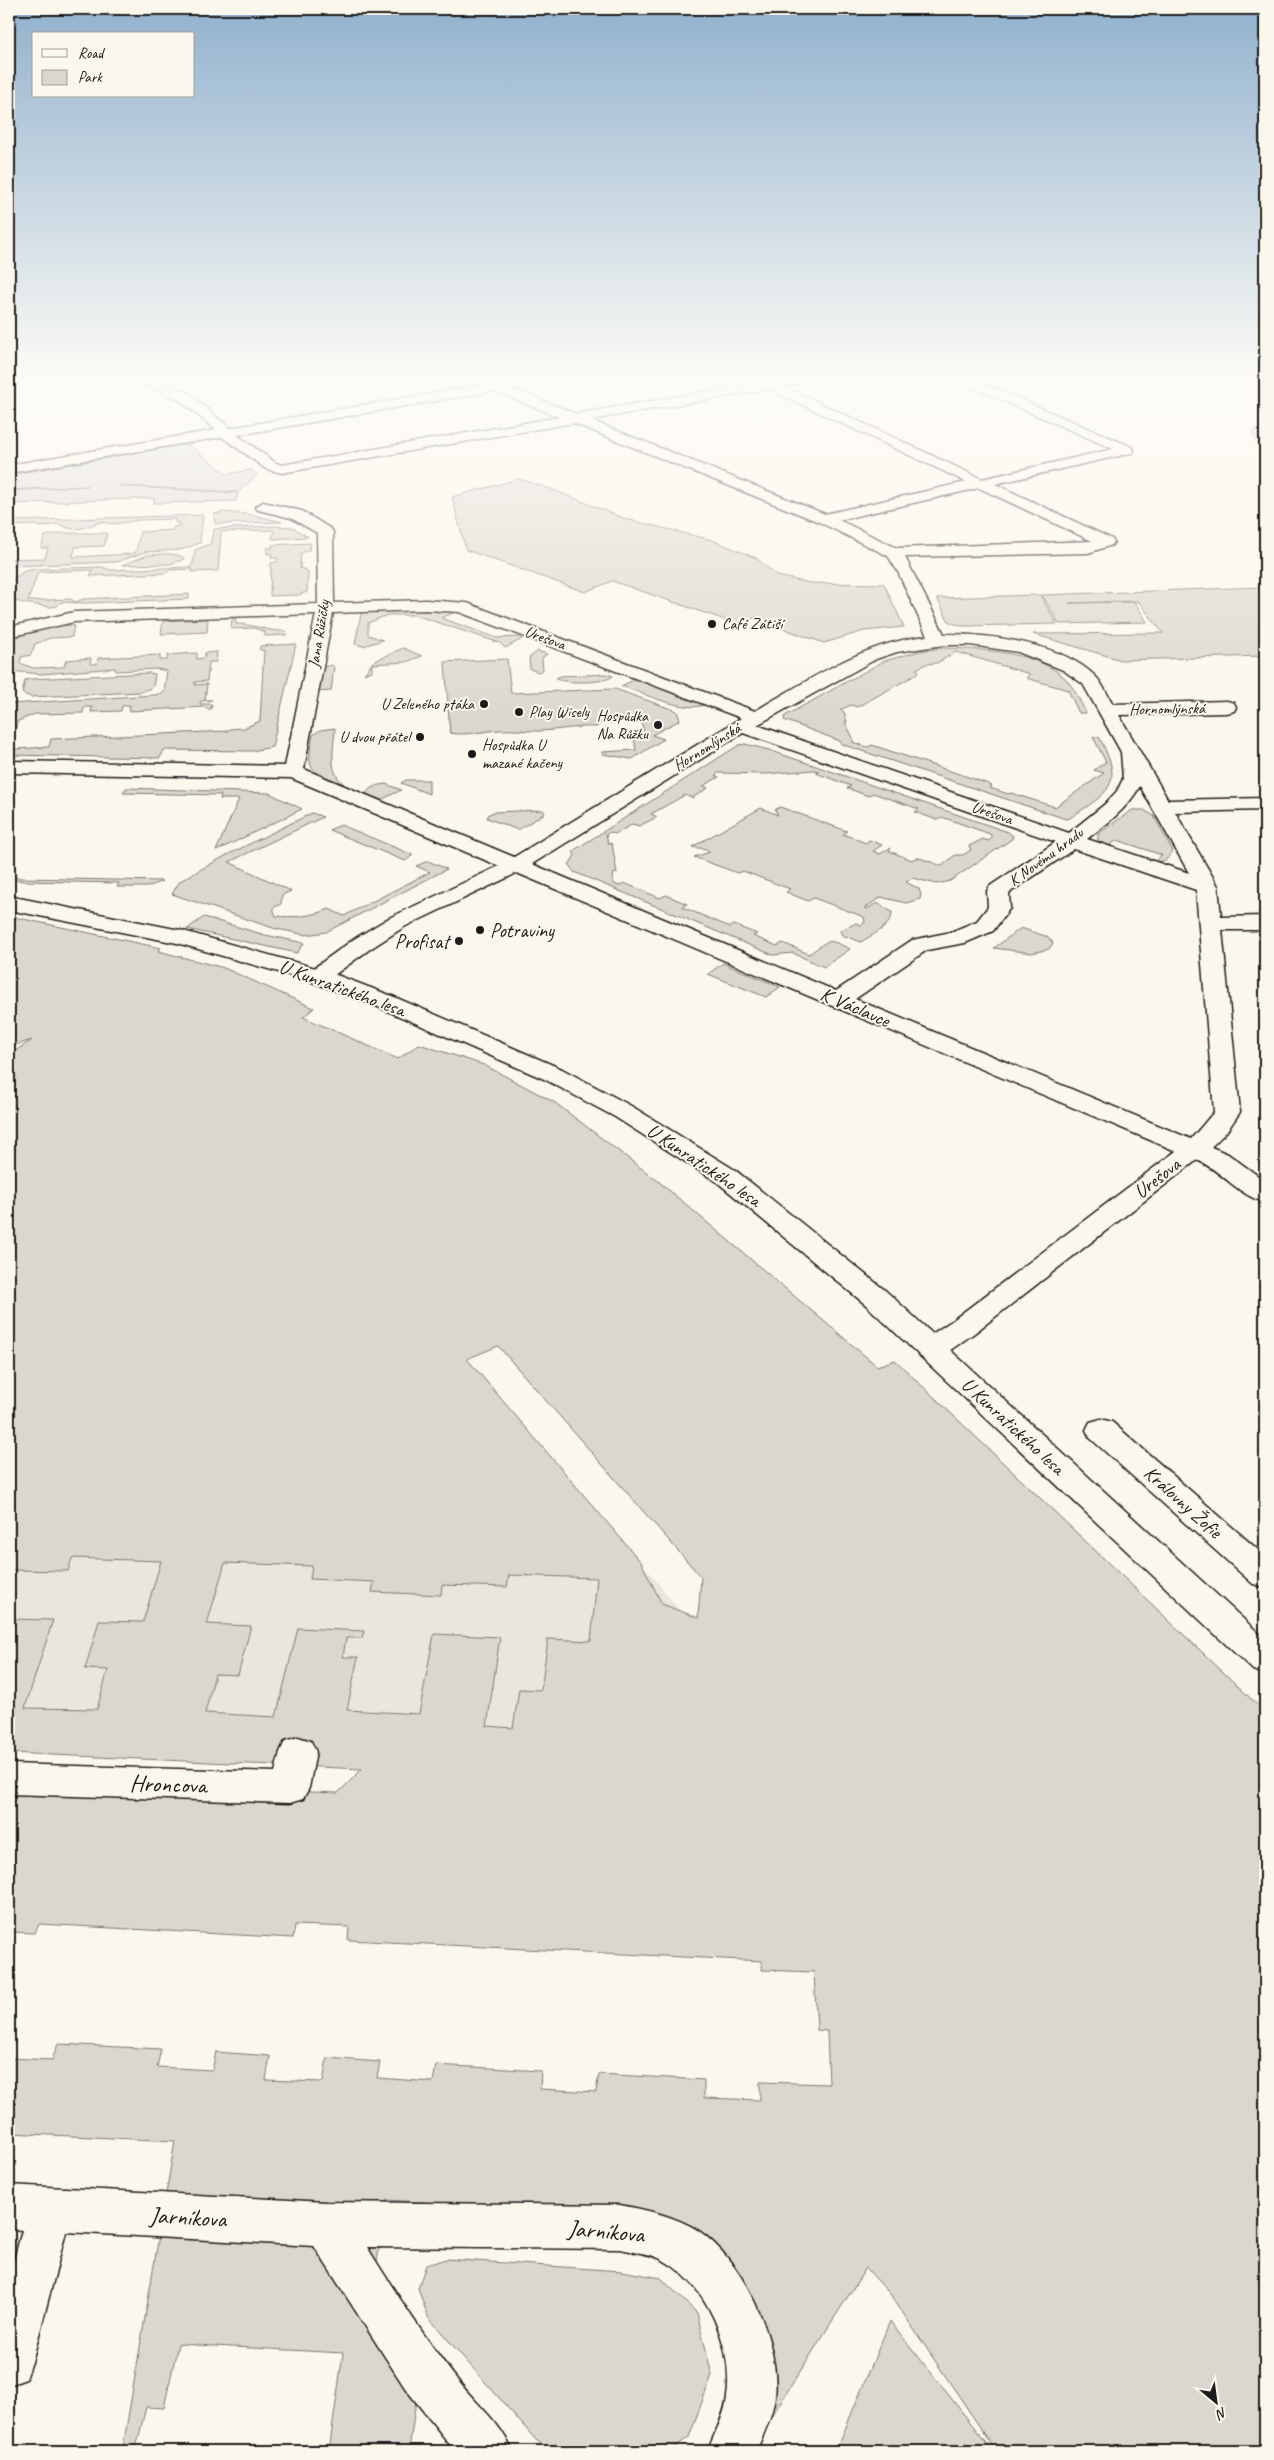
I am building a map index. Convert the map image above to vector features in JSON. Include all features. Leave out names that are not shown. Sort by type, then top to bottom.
[{"type":"street","points":[[768,496],[824,518],[894,553],[1088,548],[1106,542],[1004,496]]},
{"type":"street","points":[[824,518],[925,496]]},
{"type":"street","name":"Jana Růžičky","points":[[263,507],[294,512],[313,521],[325,532],[326,608],[294,772]]},
{"type":"street","points":[[894,553],[906,572],[938,640]]},
{"type":"street","name":"Urešova","points":[[326,608],[426,605],[461,607],[748,722],[1072,841],[1207,886],[1227,1112],[1218,1126],[1194,1150],[963,1327],[930,1349]]},
{"type":"street","points":[[9,632],[74,617],[326,608]]},
{"type":"street","name":"Hornomlýnská","points":[[318,976],[357,946],[401,920],[488,881],[748,722],[869,656],[892,647],[938,640],[997,643],[1045,654],[1063,661],[1090,681],[1207,886]]},
{"type":"street","name":"Hornomlýnská","points":[[1106,710],[1227,707]]},
{"type":"street","name":"K Novému hradu","points":[[838,1000],[920,945],[957,938],[985,926],[999,908],[998,891],[1072,841],[1116,805],[1132,784],[1130,751]]},
{"type":"street","points":[[9,767],[294,772],[516,865]]},
{"type":"street","points":[[1162,806],[1265,804]]},
{"type":"street","name":"K Václavce","points":[[516,865],[1194,1150]]},
{"type":"street","name":"U Kunratického lesa","points":[[9,903],[78,915],[180,937],[318,976],[384,1001],[553,1074],[624,1112],[740,1188],[869,1292],[1265,1660]]},
{"type":"street","points":[[1210,924],[1265,923]]},
{"type":"street","points":[[1194,1150],[1219,1160],[1265,1194]]},
{"type":"street","name":"Královny Žofie","points":[[1101,1430],[1265,1575]]},
{"type":"street","name":"Hroncova","points":[[9,1779],[290,1788],[298,1752]]},
{"type":"street","name":"Jarníkova","points":[[9,2362],[29,2208],[326,2224],[620,2227],[648,2232],[685,2248],[712,2274],[730,2305],[745,2338],[751,2366],[751,2396],[743,2429],[732,2451]]},
{"type":"street","points":[[326,2224],[432,2386],[472,2436],[488,2451]]},
{"type":"shaded area","points":[[9,1255],[467,1359],[641,1562],[806,1769],[547,1748],[9,1732]]},
{"type":"green space","points":[[9,496],[237,496],[236,501],[154,503],[154,498],[9,504]]},
{"type":"green space","points":[[568,496],[626,519],[712,540],[756,558],[777,576],[810,583],[884,584],[904,627],[864,631],[824,643],[753,618],[737,624],[612,581],[585,592],[466,550],[452,497]]},
{"type":"green space","points":[[223,512],[254,515],[282,522],[215,524],[214,514]]},
{"type":"green space","points":[[203,515],[200,543],[180,550],[145,552],[117,562],[9,566],[9,559],[45,558],[48,548],[41,548],[45,536],[61,533],[107,533],[104,546],[75,547],[73,557],[131,554],[136,552],[140,532],[173,530],[174,527],[181,525],[175,522],[175,519],[138,520],[115,524],[100,522],[83,528],[72,529],[57,524],[42,527],[36,525],[9,526],[9,521]]},
{"type":"green space","points":[[272,526],[292,527],[308,537],[272,539],[274,530],[221,532],[218,571],[192,572],[192,569],[168,570],[167,573],[90,576],[93,570],[38,572],[28,601],[70,599],[76,602],[83,599],[189,594],[189,599],[84,603],[61,602],[57,606],[51,607],[9,599],[13,579],[25,571],[102,567],[111,570],[190,567],[193,563],[195,550],[210,544],[214,529]]},
{"type":"green space","points":[[311,543],[309,550],[301,553],[300,568],[308,571],[307,592],[298,595],[270,596],[271,563],[277,562],[278,558],[271,558],[271,553],[267,554],[267,548],[272,548],[272,545]]},
{"type":"green space","points":[[172,554],[185,559],[170,564],[122,565],[148,555]]},
{"type":"green space","points":[[1265,587],[1265,656],[1121,660],[1033,634],[1163,633],[1138,601],[1069,603],[1135,602],[1147,622],[1059,624],[1042,595]]},
{"type":"green space","points":[[1040,595],[1057,624],[962,626],[949,622],[937,598]]},
{"type":"green space","points":[[441,608],[453,613],[441,618],[497,638],[519,637],[522,639],[505,648],[500,643],[415,615],[387,615],[368,623],[368,635],[383,640],[363,646],[355,644],[362,609]]},
{"type":"green space","points":[[232,618],[235,618],[236,624],[286,631],[287,635],[265,636],[265,632],[254,628],[231,629]]},
{"type":"green space","points":[[208,619],[207,632],[161,634],[163,621]]},
{"type":"green space","points":[[74,625],[72,637],[50,638],[35,644],[31,655],[21,657],[20,663],[33,668],[64,667],[66,660],[91,658],[90,664],[97,664],[98,658],[160,655],[160,660],[167,660],[168,655],[197,653],[197,659],[204,658],[205,653],[217,652],[216,662],[209,662],[207,681],[195,682],[195,685],[207,684],[205,700],[212,700],[201,701],[200,704],[212,704],[211,709],[206,709],[205,707],[129,711],[130,705],[122,706],[121,711],[91,712],[92,707],[84,707],[83,713],[35,714],[18,721],[14,733],[9,734],[9,704],[155,695],[164,692],[167,671],[157,669],[116,671],[115,668],[42,674],[9,671],[9,639],[52,626]]},
{"type":"green space","points":[[296,644],[272,747],[252,751],[164,750],[160,758],[9,755],[9,746],[16,749],[49,747],[51,739],[228,731],[229,729],[244,728],[260,721],[264,650],[260,650],[260,646]]},
{"type":"green space","points":[[403,648],[422,656],[406,662],[372,664],[372,671],[364,674],[373,662]]},
{"type":"green space","points":[[942,648],[1006,653],[1052,668],[1068,681],[1086,713],[1079,713],[1068,690],[1026,678],[1030,674],[956,652],[937,663],[926,664],[916,669],[919,671],[917,674],[857,707],[851,705],[840,710],[844,712],[847,722],[845,722],[854,740],[852,742],[868,747],[872,745],[986,783],[992,786],[990,788],[1055,807],[1104,773],[1094,770],[1106,762],[1093,737],[1099,737],[1107,753],[1112,777],[1104,793],[1084,809],[1066,819],[841,744],[840,741],[784,720],[785,716],[884,661],[920,651]]},
{"type":"green space","points":[[538,651],[547,654],[542,658],[543,670],[538,672],[530,669],[529,658]]},
{"type":"green space","points":[[507,659],[511,693],[615,689],[677,711],[680,720],[652,735],[664,739],[632,759],[602,754],[602,752],[636,750],[634,738],[645,737],[641,721],[600,723],[597,727],[540,731],[504,730],[469,734],[450,733],[445,662]]},
{"type":"green space","points":[[332,665],[334,668],[331,691],[315,692],[320,668]]},
{"type":"green space","points":[[155,674],[153,687],[141,692],[31,697],[22,693],[25,680],[31,679]]},
{"type":"green space","points":[[607,674],[613,676],[608,679],[585,682],[555,679],[560,676]]},
{"type":"green space","points":[[636,679],[707,704],[698,706],[676,705],[621,686]]},
{"type":"green space","points":[[335,728],[333,766],[335,773],[344,784],[317,773],[310,764],[313,735],[320,730]]},
{"type":"green space","points":[[745,744],[769,750],[1008,832],[1013,836],[1012,839],[950,881],[937,884],[912,878],[906,882],[919,889],[920,899],[906,903],[881,897],[865,908],[867,909],[877,903],[892,912],[889,922],[881,930],[861,942],[842,935],[840,931],[856,923],[861,925],[865,922],[864,917],[814,898],[808,901],[786,892],[790,889],[743,871],[737,873],[694,857],[710,852],[706,849],[692,847],[761,808],[778,815],[775,810],[780,807],[847,831],[843,834],[866,843],[869,840],[882,845],[873,851],[880,854],[890,848],[889,851],[912,860],[917,857],[942,866],[955,855],[963,855],[971,850],[969,846],[983,839],[988,841],[992,838],[990,834],[942,817],[937,820],[915,812],[919,809],[873,793],[868,796],[847,788],[851,786],[816,773],[819,771],[814,770],[765,774],[718,773],[715,775],[719,777],[703,786],[708,788],[692,798],[685,795],[651,814],[657,817],[639,826],[633,824],[615,834],[610,832],[606,834],[608,843],[612,844],[617,873],[613,874],[614,884],[619,886],[624,883],[660,898],[666,895],[687,904],[682,907],[730,927],[734,925],[757,934],[753,936],[777,946],[783,943],[809,954],[828,942],[850,949],[824,967],[793,953],[773,955],[574,872],[569,865],[575,855],[573,851],[739,745]]},
{"type":"green space","points":[[406,780],[429,780],[429,794],[401,783]]},
{"type":"green space","points":[[386,784],[401,790],[381,800],[366,794],[377,785]]},
{"type":"green space","points":[[126,788],[269,793],[302,809],[216,851],[239,799],[220,799],[221,795],[123,793]]},
{"type":"green space","points":[[543,810],[545,813],[518,830],[487,818],[489,814],[494,812]]},
{"type":"green space","points":[[1132,810],[1144,810],[1154,816],[1173,851],[1166,860],[1153,863],[1162,855],[1117,840],[1107,847],[1098,841],[1098,834]]},
{"type":"green space","points":[[312,813],[323,817],[229,862],[291,891],[282,895],[281,904],[273,908],[276,916],[303,916],[329,909],[344,916],[430,872],[416,866],[428,861],[447,869],[326,932],[306,935],[273,928],[172,894],[180,881],[227,855]]},
{"type":"green space","points":[[341,825],[413,855],[405,861],[329,830]]},
{"type":"green space","points":[[9,876],[21,878],[162,881],[148,887],[117,887],[119,883],[24,881],[9,879]]},
{"type":"green space","points":[[9,916],[161,948],[158,951],[224,968],[314,1008],[303,1017],[398,1059],[419,1044],[484,1065],[554,1102],[658,1181],[877,1366],[895,1360],[1265,1712],[1265,2451],[996,2451],[890,2294],[866,2268],[759,2436],[760,2329],[625,2214],[387,2200],[369,2311],[416,2400],[409,2451],[329,2451],[343,2353],[178,2344],[164,2408],[146,2407],[136,2448],[123,2447],[175,2141],[9,2133],[9,2058],[52,2060],[58,2044],[161,2049],[157,2067],[212,2070],[216,2052],[270,2056],[266,2080],[323,2082],[327,2058],[380,2062],[377,2078],[433,2082],[436,2065],[541,2071],[540,2089],[596,2092],[599,2074],[704,2080],[704,2098],[760,2100],[760,2082],[829,2084],[827,2031],[817,2030],[814,1972],[762,1970],[762,1961],[348,1940],[349,1927],[295,1925],[293,1938],[39,1924],[35,1933],[9,1932],[9,1781],[338,1793],[362,1769],[9,1753],[9,1619],[53,1620],[25,1708],[97,1709],[108,1670],[85,1669],[99,1621],[143,1622],[161,1561],[72,1558],[68,1571],[9,1570],[9,1055],[32,1040],[9,1047]],"holes":[[[498,1346],[701,1577],[698,1618],[662,1604],[641,1562],[467,1359]],[[225,1563],[312,1566],[310,1579],[374,1582],[372,1592],[441,1595],[442,1585],[507,1587],[509,1575],[597,1578],[591,1641],[548,1639],[541,1690],[519,1689],[513,1728],[487,1726],[500,1637],[434,1634],[419,1714],[347,1710],[358,1657],[343,1657],[346,1638],[362,1638],[364,1631],[298,1628],[276,1717],[205,1713],[215,1674],[238,1675],[251,1626],[207,1624]]]},
{"type":"green space","points":[[204,917],[265,935],[304,943],[297,953],[187,929]]},
{"type":"green space","points":[[1021,928],[1048,937],[1053,943],[1049,949],[1032,953],[994,948]]},
{"type":"green space","points":[[723,963],[780,987],[766,997],[708,974]]},
{"type":"green space","points":[[446,2259],[621,2271],[661,2278],[697,2313],[712,2375],[689,2437],[670,2451],[551,2451],[536,2440],[428,2317],[418,2288],[426,2265]]},
{"type":"green space","points":[[890,2321],[993,2451],[836,2451]]},
{"type":"green space","points":[[759,2436],[754,2451],[746,2451]]},
{"type":"place","name":"Café Zátiší","points":[[712,624]]},
{"type":"place","name":"U Zeleného ptáka","points":[[484,704]]},
{"type":"place","name":"Play Wisely","points":[[519,712]]},
{"type":"place","name":"Hospůdka Na Růžku","points":[[658,725]]},
{"type":"place","name":"U dvou přátel","points":[[420,737]]},
{"type":"place","name":"Hospůdka U mazané kačeny","points":[[472,754]]},
{"type":"place","name":"Potraviny","points":[[480,930]]},
{"type":"place","name":"Profisat","points":[[459,941]]}]
